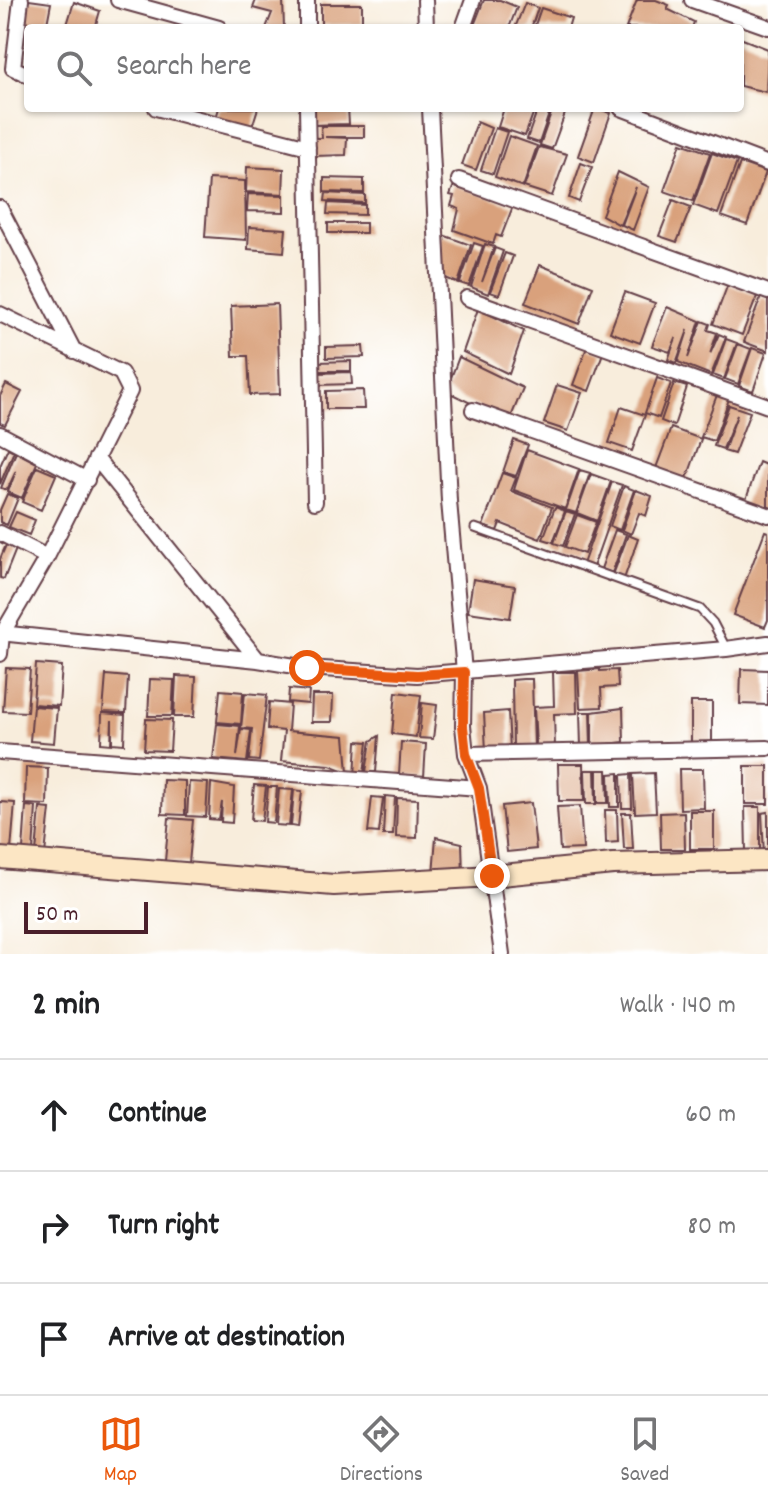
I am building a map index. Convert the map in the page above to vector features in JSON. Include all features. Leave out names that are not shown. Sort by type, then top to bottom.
[{"type":"street","points":[[21,0],[13,68],[24,73]]},
{"type":"street","points":[[118,0],[205,24]]},
{"type":"street","points":[[307,0],[307,24]]},
{"type":"street","points":[[425,0],[426,24]]},
{"type":"street","points":[[464,24],[473,0]]},
{"type":"street","points":[[692,0],[768,27]]},
{"type":"street","points":[[172,112],[308,147]]},
{"type":"street","points":[[307,112],[315,502]]},
{"type":"street","points":[[430,112],[449,501],[464,672],[463,726],[466,754],[479,788],[502,954]]},
{"type":"street","points":[[632,112],[768,164]]},
{"type":"street","points":[[459,180],[768,292]]},
{"type":"street","points":[[0,208],[74,351]]},
{"type":"street","points":[[467,298],[768,406]]},
{"type":"street","points":[[0,314],[121,373],[130,391],[47,557],[1,633],[0,654]]},
{"type":"street","points":[[473,410],[768,515]]},
{"type":"street","points":[[0,434],[87,480]]},
{"type":"street","points":[[96,458],[258,660]]},
{"type":"street","points":[[0,533],[47,557]]},
{"type":"street","points":[[1,633],[307,668],[417,675],[768,643]]},
{"type":"street","points":[[466,754],[768,748]]},
{"type":"street","points":[[0,752],[479,788]]},
{"type":"street","points":[[0,858],[334,885],[492,876],[613,864],[768,860]]},
{"type":"lane","points":[[475,528],[700,609],[713,623],[726,649]]},
{"type":"building","points":[[29,0],[51,3],[47,24],[21,24]]},
{"type":"building","points":[[256,0],[283,1],[284,24],[268,24],[272,13],[253,8]]},
{"type":"building","points":[[484,0],[500,0],[517,7],[511,24],[475,24]]},
{"type":"building","points":[[637,0],[656,0],[669,5],[667,9],[694,22],[693,24],[628,24]]},
{"type":"building","points":[[74,2],[100,11],[96,24],[67,24]]},
{"type":"building","points":[[525,3],[538,8],[532,24],[517,24]]},
{"type":"building","points":[[321,4],[362,4],[362,24],[321,24]]},
{"type":"building","points":[[541,8],[571,18],[569,24],[535,24]]},
{"type":"building","points":[[744,40],[768,49],[766,92],[744,87]]},
{"type":"building","points":[[218,112],[257,112],[251,130],[216,118]]},
{"type":"building","points":[[310,112],[348,112],[349,124],[310,125]]},
{"type":"building","points":[[503,112],[534,112],[525,136],[498,127]]},
{"type":"building","points":[[537,112],[550,112],[539,143],[527,139]]},
{"type":"building","points":[[552,112],[566,112],[552,149],[540,145]]},
{"type":"building","points":[[594,112],[611,113],[594,162],[578,156]]},
{"type":"building","points":[[477,122],[491,128],[476,170],[462,165]]},
{"type":"building","points":[[321,126],[364,126],[364,137],[325,137],[347,138],[346,155],[314,156],[311,138],[322,138]]},
{"type":"building","points":[[495,128],[507,132],[493,174],[481,170]]},
{"type":"building","points":[[509,136],[537,146],[523,187],[495,177]]},
{"type":"building","points":[[681,143],[710,153],[693,201],[664,191]]},
{"type":"building","points":[[539,147],[567,154],[552,196],[524,187]]},
{"type":"building","points":[[712,153],[737,162],[718,214],[693,205]]},
{"type":"building","points":[[581,163],[592,167],[579,202],[569,198]]},
{"type":"building","points":[[740,163],[766,172],[747,225],[721,216]]},
{"type":"building","points":[[247,167],[284,169],[283,194],[246,192]]},
{"type":"building","points":[[618,172],[649,187],[633,230],[622,225],[636,187],[620,225],[602,215]]},
{"type":"building","points":[[324,178],[364,179],[364,193],[324,192]]},
{"type":"building","points":[[209,179],[245,181],[246,240],[205,237]]},
{"type":"building","points":[[454,185],[513,206],[501,237],[496,235],[493,244],[454,230],[459,209],[451,206],[454,196],[450,195]]},
{"type":"building","points":[[326,193],[365,195],[365,203],[325,201]]},
{"type":"building","points":[[248,194],[284,195],[284,212],[247,211]]},
{"type":"building","points":[[673,200],[691,207],[677,242],[659,236]]},
{"type":"building","points":[[328,203],[365,205],[365,215],[327,214]]},
{"type":"building","points":[[328,223],[366,223],[366,233],[328,233]]},
{"type":"building","points":[[249,227],[286,229],[284,252],[248,249]]},
{"type":"building","points":[[440,234],[471,245],[458,283],[440,276]]},
{"type":"building","points":[[474,243],[483,246],[469,286],[460,283]]},
{"type":"building","points":[[485,244],[494,247],[482,282],[495,248],[503,251],[488,294],[471,287]]},
{"type":"building","points":[[505,253],[513,256],[499,295],[490,292]]},
{"type":"building","points":[[540,265],[593,286],[579,324],[525,303]]},
{"type":"building","points":[[728,284],[757,296],[742,335],[713,324]]},
{"type":"building","points":[[625,292],[655,303],[640,343],[610,332]]},
{"type":"building","points":[[761,297],[768,300],[768,351],[744,342]]},
{"type":"building","points":[[277,304],[280,394],[250,395],[248,356],[233,356],[231,306]]},
{"type":"building","points":[[667,307],[700,321],[688,358],[702,321],[710,324],[708,330],[717,333],[710,354],[719,334],[726,337],[711,375],[678,362],[688,330],[676,363],[668,360],[676,338],[670,352],[652,346]]},
{"type":"building","points":[[478,309],[524,331],[509,374],[463,352]]},
{"type":"building","points":[[726,339],[737,343],[724,379],[713,375]]},
{"type":"building","points":[[738,344],[751,349],[738,384],[725,379]]},
{"type":"building","points":[[363,346],[364,357],[326,358],[326,347]]},
{"type":"building","points":[[587,347],[603,353],[589,391],[573,385]]},
{"type":"building","points":[[752,348],[766,353],[753,391],[739,386]]},
{"type":"building","points":[[459,357],[523,388],[509,422],[446,391]]},
{"type":"building","points":[[351,361],[351,371],[318,371],[318,362]]},
{"type":"building","points":[[351,372],[352,384],[318,385],[317,373]]},
{"type":"building","points":[[657,378],[671,383],[659,418],[645,413]]},
{"type":"building","points":[[674,383],[687,387],[674,426],[661,421]]},
{"type":"building","points":[[6,384],[22,392],[5,425],[0,423],[0,396]]},
{"type":"building","points":[[557,385],[582,393],[568,431],[544,423]]},
{"type":"building","points":[[363,390],[364,409],[326,409],[326,391]]},
{"type":"building","points":[[717,395],[729,399],[714,441],[701,437]]},
{"type":"building","points":[[729,405],[750,412],[734,454],[724,451],[737,415],[723,449],[714,446]]},
{"type":"building","points":[[621,407],[645,415],[632,451],[609,443]]},
{"type":"building","points":[[671,428],[701,439],[686,481],[656,468]]},
{"type":"building","points":[[514,440],[528,445],[516,476],[503,472]]},
{"type":"building","points":[[8,448],[14,451],[0,484],[0,466]]},
{"type":"building","points":[[527,450],[579,469],[565,509],[514,490]]},
{"type":"building","points":[[16,452],[37,463],[22,498],[8,492],[16,471],[7,490],[1,488]]},
{"type":"building","points":[[759,462],[768,466],[768,513],[744,505]]},
{"type":"building","points":[[37,467],[56,475],[41,510],[22,502]]},
{"type":"building","points":[[580,470],[590,473],[576,513],[566,510]]},
{"type":"building","points":[[502,473],[516,478],[511,491],[552,507],[540,539],[500,523],[497,531],[483,526]]},
{"type":"building","points":[[591,474],[611,481],[597,521],[577,513]]},
{"type":"building","points":[[612,482],[622,485],[593,567],[583,564]]},
{"type":"building","points":[[624,486],[634,490],[620,530],[610,526]]},
{"type":"building","points":[[636,490],[652,496],[646,516],[639,513],[631,534],[622,530]]},
{"type":"building","points":[[7,494],[18,498],[7,525],[0,522],[0,510]]},
{"type":"building","points":[[555,507],[565,511],[553,542],[543,539]]},
{"type":"building","points":[[566,511],[575,514],[563,546],[554,543]]},
{"type":"building","points":[[16,512],[35,520],[29,535],[9,527]]},
{"type":"building","points":[[577,515],[596,522],[584,554],[565,547]]},
{"type":"building","points":[[615,530],[626,534],[612,573],[601,569]]},
{"type":"building","points":[[765,531],[768,532],[768,620],[765,627],[733,615]]},
{"type":"building","points":[[628,535],[638,539],[624,579],[613,575]]},
{"type":"building","points":[[6,545],[16,549],[4,579],[0,578],[0,559]]},
{"type":"building","points":[[473,579],[515,586],[510,618],[468,612]]},
{"type":"building","points":[[36,664],[62,666],[59,706],[33,704]]},
{"type":"building","points":[[6,668],[30,669],[27,712],[3,711]]},
{"type":"building","points":[[741,669],[768,670],[768,705],[740,704]]},
{"type":"building","points":[[617,670],[618,687],[601,688],[602,707],[580,708],[578,671]]},
{"type":"building","points":[[553,672],[576,672],[577,713],[554,714],[555,749],[547,749],[547,745],[536,746],[534,707],[554,706]]},
{"type":"building","points":[[106,675],[128,677],[126,713],[103,712]]},
{"type":"building","points":[[176,676],[196,677],[194,717],[174,717]]},
{"type":"building","points":[[150,679],[174,680],[172,716],[148,716]]},
{"type":"building","points":[[532,679],[534,747],[513,748],[512,680]]},
{"type":"building","points":[[289,689],[309,691],[308,704],[288,702]]},
{"type":"building","points":[[220,690],[243,692],[241,724],[217,722]]},
{"type":"building","points":[[396,692],[421,695],[416,737],[392,734]]},
{"type":"building","points":[[245,693],[267,695],[259,761],[249,760],[252,729],[241,728]]},
{"type":"building","points":[[312,695],[333,695],[332,722],[311,722]]},
{"type":"building","points":[[269,702],[290,704],[288,731],[345,736],[348,772],[330,765],[281,761],[284,731],[267,729]]},
{"type":"building","points":[[691,702],[712,702],[712,743],[691,743]]},
{"type":"building","points":[[422,703],[437,705],[433,739],[419,738]]},
{"type":"building","points":[[33,706],[57,708],[54,743],[30,741]]},
{"type":"building","points":[[623,708],[624,742],[592,746],[592,712]]},
{"type":"building","points":[[508,711],[510,750],[486,751],[484,713]]},
{"type":"building","points":[[580,712],[590,712],[591,746],[581,746]]},
{"type":"building","points":[[102,713],[125,715],[124,744],[112,743],[112,720],[111,744],[101,743]]},
{"type":"building","points":[[146,719],[172,720],[170,751],[144,750]]},
{"type":"building","points":[[217,724],[240,726],[237,756],[241,729],[251,730],[247,762],[213,759]]},
{"type":"building","points":[[379,736],[376,772],[366,772],[371,741]]},
{"type":"building","points":[[357,741],[368,742],[364,773],[355,778]]},
{"type":"building","points":[[401,742],[426,744],[424,777],[399,775]]},
{"type":"building","points":[[558,764],[583,764],[584,801],[559,801]]},
{"type":"building","points":[[745,766],[768,766],[768,804],[745,804]]},
{"type":"building","points":[[26,767],[48,768],[47,805],[25,804]]},
{"type":"building","points":[[679,769],[703,769],[704,808],[680,809]]},
{"type":"building","points":[[585,770],[595,770],[596,804],[586,804]]},
{"type":"building","points":[[597,770],[607,770],[608,803],[597,803]]},
{"type":"building","points":[[619,773],[619,807],[610,807],[609,774]]},
{"type":"building","points":[[654,773],[656,812],[635,813],[633,774]]},
{"type":"building","points":[[631,774],[632,808],[622,808],[621,775]]},
{"type":"building","points":[[163,780],[185,781],[185,815],[162,814]]},
{"type":"building","points":[[189,782],[208,783],[206,817],[187,816]]},
{"type":"building","points":[[211,783],[234,787],[232,823],[221,822],[222,802],[219,820],[209,819]]},
{"type":"building","points":[[254,785],[266,786],[262,821],[251,820]]},
{"type":"building","points":[[268,787],[277,787],[274,823],[265,822]]},
{"type":"building","points":[[279,789],[293,790],[289,826],[276,825]]},
{"type":"building","points":[[294,790],[302,791],[298,827],[291,826]]},
{"type":"building","points":[[385,796],[395,797],[393,835],[383,835]]},
{"type":"building","points":[[372,797],[383,798],[379,833],[368,832]]},
{"type":"building","points":[[397,798],[418,799],[417,838],[396,837]]},
{"type":"building","points":[[0,802],[15,803],[11,850],[0,849]]},
{"type":"building","points":[[531,803],[536,849],[507,852],[502,806]]},
{"type":"building","points":[[26,806],[36,807],[33,851],[23,850]]},
{"type":"building","points":[[580,806],[583,849],[560,850],[557,807]]},
{"type":"building","points":[[745,807],[760,807],[760,851],[746,851]]},
{"type":"building","points":[[40,808],[50,809],[45,854],[36,853]]},
{"type":"building","points":[[605,810],[617,810],[618,842],[606,843]]},
{"type":"building","points":[[690,811],[714,811],[714,849],[690,849]]},
{"type":"building","points":[[684,812],[685,849],[661,849],[660,813]]},
{"type":"building","points":[[768,812],[768,856],[764,856],[762,813]]},
{"type":"building","points":[[622,813],[631,813],[633,849],[624,849]]},
{"type":"building","points":[[169,818],[193,820],[189,863],[165,861]]},
{"type":"building","points":[[436,837],[462,843],[463,876],[433,874]]},
{"type":"route","points":[[307,668],[417,675],[464,672],[466,754],[479,788],[492,876]]}]
